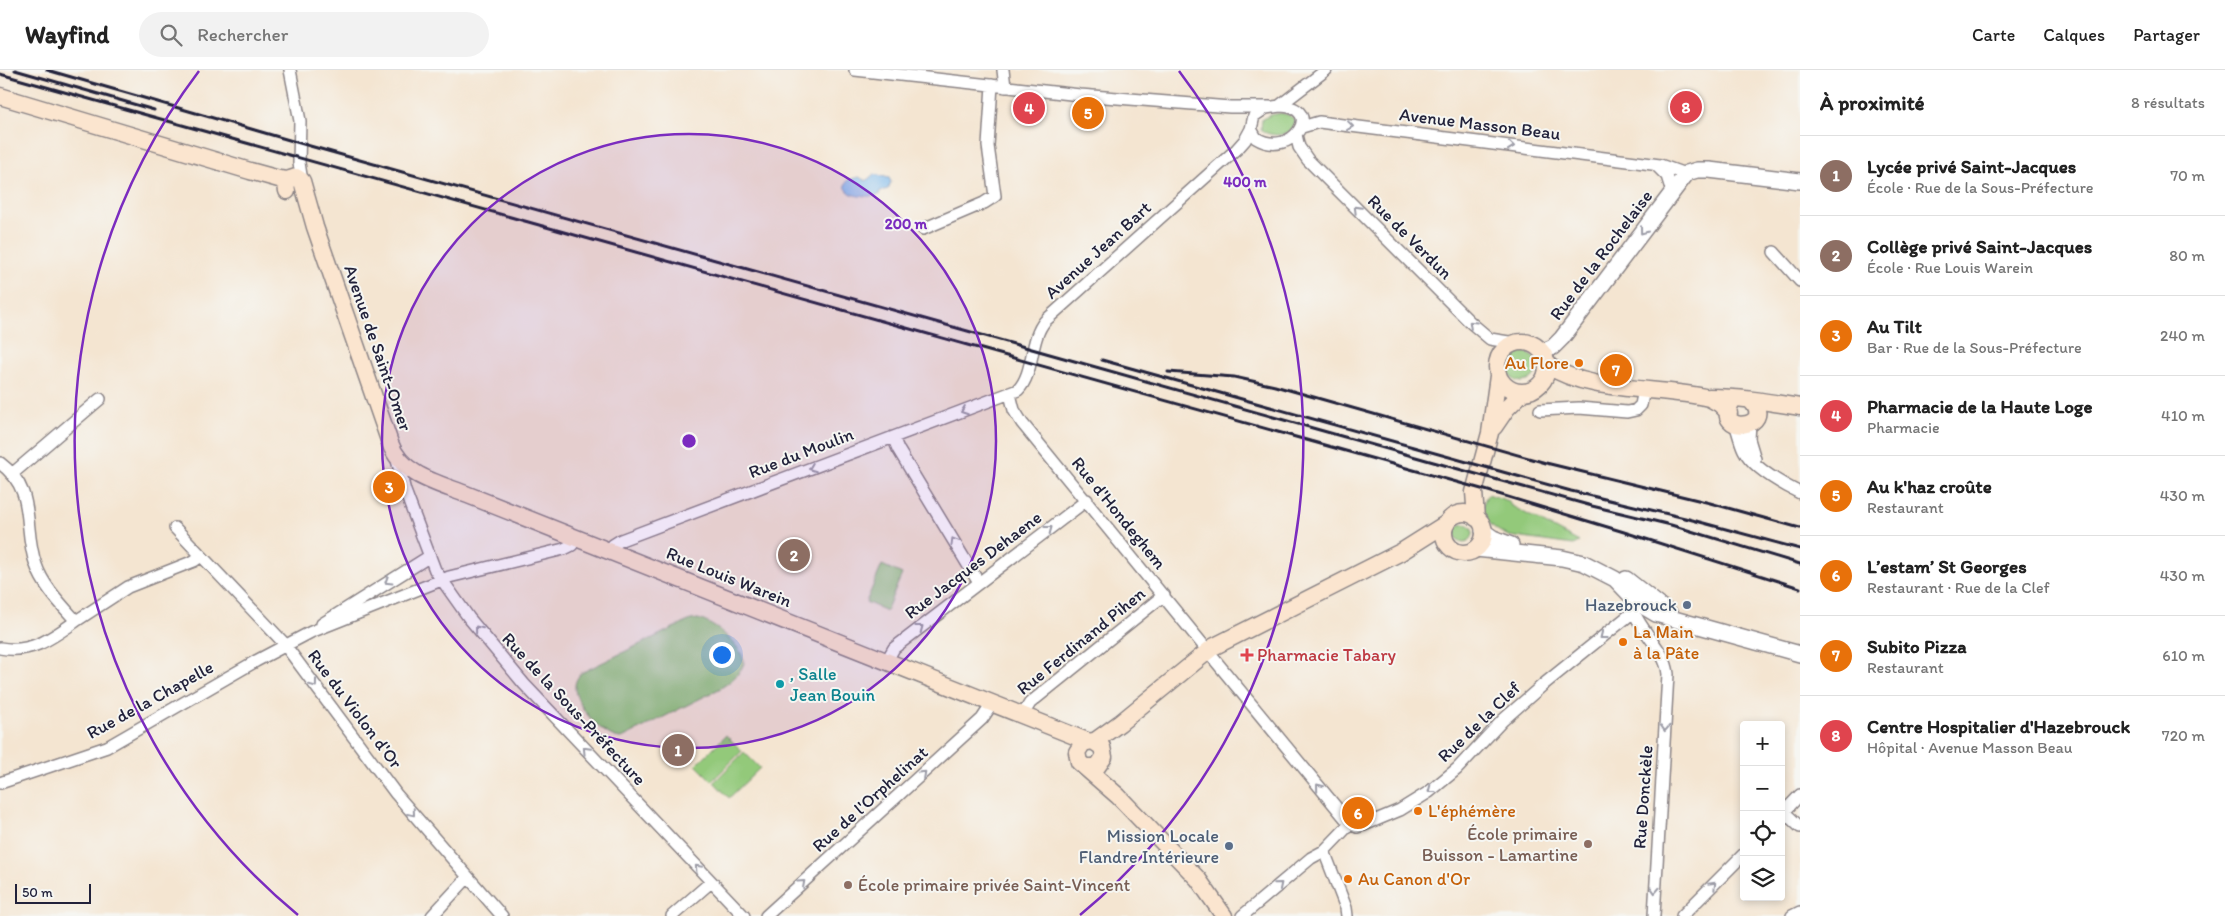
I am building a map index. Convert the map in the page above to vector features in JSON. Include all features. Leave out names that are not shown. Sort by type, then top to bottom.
[{"type":"main road","points":[[0,96],[250,172],[295,182]]},
{"type":"main road","name":"Avenue de Saint-Omer","points":[[295,182],[315,227],[396,456],[406,468],[415,474]]},
{"type":"main road","points":[[1448,545],[1444,534],[1451,520],[1474,492],[1490,433],[1500,354],[1507,347],[1515,343],[1530,344],[1544,358],[1565,374],[1597,383]]},
{"type":"main road","points":[[1490,433],[1503,413],[1546,376],[1544,358]]},
{"type":"main road","points":[[1498,376],[1507,387],[1530,390],[1562,382],[1597,383],[1702,396],[1743,412],[1800,407]]},
{"type":"main road","points":[[1743,412],[1772,408],[1800,412]]},
{"type":"main road","name":"Rue Louis Warein","points":[[415,474],[992,704],[1097,749]]},
{"type":"main road","points":[[1401,552],[1431,545],[1448,545],[1461,553],[1476,549],[1482,542],[1474,492]]},
{"type":"main road","points":[[1077,754],[1081,744],[1097,749],[1112,740],[1211,655],[1279,622],[1320,594],[1401,552],[1451,520],[1465,514],[1480,525]]},
{"type":"main road","name":"Rue Louis Warein","points":[[1025,718],[1060,740],[1077,754],[1079,762],[1086,768]]},
{"type":"main road","points":[[1086,768],[1095,767],[1097,749]]},
{"type":"main road","points":[[1097,749],[1109,780],[1118,796]]},
{"type":"main road","points":[[1086,768],[1118,796],[1198,878],[1224,916]]},
{"type":"street","points":[[290,70],[300,121],[295,182]]},
{"type":"street","points":[[854,70],[1005,87],[1230,107],[1289,107],[1299,112]]},
{"type":"street","points":[[1003,70],[1005,87]]},
{"type":"street","points":[[1251,125],[1257,113],[1274,107],[1326,70]]},
{"type":"street","points":[[1237,148],[1265,142],[1282,142],[1299,131],[1302,120],[1299,112],[1300,100],[1308,84]]},
{"type":"street","points":[[923,229],[984,203],[995,196],[988,146],[992,85]]},
{"type":"street","points":[[1230,107],[1246,114],[1256,138],[1265,142]]},
{"type":"street","name":"Avenue Masson Beau","points":[[1299,131],[1319,122],[1655,164],[1685,174],[1694,170],[1704,170],[1800,181]]},
{"type":"street","name":"Avenue Jean Bart","points":[[1010,394],[1018,390],[1022,384],[1037,334],[1046,320],[1089,284],[1237,148],[1245,140],[1251,125]]},
{"type":"street","name":"Rue de Verdun","points":[[1299,131],[1300,148],[1308,160],[1470,322],[1490,339],[1515,343]]},
{"type":"street","points":[[1655,164],[1666,173],[1672,192]]},
{"type":"street","name":"Rue de la Rochelaise","points":[[1544,358],[1562,338],[1685,174]]},
{"type":"street","points":[[1774,252],[1800,281]]},
{"type":"street","points":[[1540,410],[1573,408],[1632,411],[1641,405],[1644,389]]},
{"type":"street","name":"Rue du Moulin","points":[[609,551],[618,542],[1010,394]]},
{"type":"street","name":"Rue d'Hondeghem","points":[[1010,394],[1019,418],[1350,824]]},
{"type":"street","points":[[12,474],[100,400]]},
{"type":"street","points":[[1743,412],[1750,444],[1758,465],[1774,478],[1800,493]]},
{"type":"street","points":[[893,437],[899,451],[979,583]]},
{"type":"street","name":"Rue de la Sous-Préfecture","points":[[396,456],[399,473],[430,556],[441,580],[469,618],[520,680],[744,916]]},
{"type":"street","points":[[0,463],[12,474],[27,502],[30,544],[38,570],[45,583],[76,621]]},
{"type":"street","name":"Rue de la Sous-Préfecture","points":[[410,503],[410,486],[415,474]]},
{"type":"street","name":"Rue Jacques Dehaene","points":[[886,662],[894,648],[1087,500]]},
{"type":"street","points":[[1480,525],[1505,544],[1570,553],[1595,560],[1620,573],[1642,605]]},
{"type":"street","name":"Rue du Violon d'Or","points":[[175,528],[285,645],[396,794],[502,916]]},
{"type":"street","points":[[441,580],[564,549],[572,545],[576,538]]},
{"type":"street","points":[[1476,549],[1533,554],[1584,563],[1615,579],[1642,605],[1656,614],[1800,654]]},
{"type":"street","points":[[0,648],[13,650],[35,646],[47,641],[128,587],[201,556]]},
{"type":"street","name":"Rue de la Chapelle","points":[[311,632],[353,603],[430,556]]},
{"type":"street","name":"Rue de la Chapelle","points":[[0,782],[107,747],[311,632],[441,580]]},
{"type":"street","name":"Rue Ferdinand Pihen","points":[[1025,718],[1030,703],[1164,595]]},
{"type":"street","name":"Rue Donckèle","points":[[1642,605],[1639,623],[1666,663],[1668,680],[1654,916]]},
{"type":"street","name":"Rue de la Clef","points":[[1350,824],[1361,826],[1393,814],[1429,792],[1457,769],[1498,726],[1544,684],[1642,605]]},
{"type":"street","name":"Rue de l'Orphelinat","points":[[766,916],[982,720],[992,704]]},
{"type":"street","points":[[1785,811],[1800,795]]},
{"type":"street","points":[[1785,816],[1800,827]]},
{"type":"street","points":[[1242,916],[1311,858],[1324,851],[1350,824]]},
{"type":"street","points":[[1324,851],[1346,908],[1347,916]]},
{"type":"street","points":[[1682,916],[1742,856]]},
{"type":"street","points":[[432,916],[468,877]]},
{"type":"street","points":[[672,916],[711,882]]},
{"type":"green space","points":[[1281,113],[1289,115],[1295,120],[1291,130],[1287,133],[1276,135],[1261,130],[1262,119]]},
{"type":"green space","points":[[1522,352],[1533,356],[1537,367],[1533,378],[1522,382],[1511,378],[1507,367],[1511,356]]},
{"type":"green space","points":[[1488,494],[1509,501],[1510,505],[1579,542],[1573,545],[1509,536],[1502,533],[1491,525],[1484,514],[1484,501]]},
{"type":"green space","points":[[1460,524],[1468,524],[1473,529],[1471,540],[1460,542],[1455,537],[1455,529]]},
{"type":"green space","points":[[882,565],[902,574],[886,611],[866,602]]},
{"type":"green space","points":[[698,619],[712,625],[727,636],[739,650],[744,663],[737,675],[719,689],[622,738],[615,737],[599,727],[585,711],[576,694],[575,687],[581,673],[673,628]]},
{"type":"green space","points":[[726,735],[742,751],[712,781],[696,765]]},
{"type":"green space","points":[[744,752],[760,768],[729,798],[714,782]]},
{"type":"water","points":[[874,174],[889,178],[891,182],[888,189],[880,191],[879,195],[859,196],[847,190],[845,185],[848,180],[859,177],[866,181]]},
{"type":"railway","points":[[15,70],[154,110]]},
{"type":"railway","points":[[47,70],[310,146],[1469,472],[1592,506],[1671,525],[1800,564]]},
{"type":"railway","points":[[0,74],[1485,490],[1800,588]]},
{"type":"railway","points":[[1102,360],[1571,491],[1685,518],[1800,549]]},
{"type":"railway","points":[[1168,372],[1234,377],[1275,386],[1546,463],[1710,503],[1800,528]]},
{"type":"place","name":"Centre Hospitalier d'Hazebrouck","points":[[1686,107]]},
{"type":"place","name":"Pharmacie de la Haute Loge","points":[[1029,108]]},
{"type":"place","name":"Au k'haz croûte","points":[[1088,113]]},
{"type":"place","name":"Au Flore","points":[[1579,363]]},
{"type":"place","name":"Subito Pizza","points":[[1616,370]]},
{"type":"place","name":"Au Tilt","points":[[389,487]]},
{"type":"place","name":"Collège privé Saint-Jacques","points":[[794,555]]},
{"type":"place","name":"Hazebrouck","points":[[1687,605]]},
{"type":"place","name":"La Main à la Pâte","points":[[1623,642]]},
{"type":"place","name":"Pharmacie Tabary","points":[[1247,655]]},
{"type":"place","name":", Salle Jean Bouin","points":[[780,684]]},
{"type":"place","name":"Lycée privé Saint-Jacques","points":[[678,750]]},
{"type":"place","name":"L'éphémère","points":[[1418,811]]},
{"type":"place","name":"L’estam’ St Georges","points":[[1358,813]]},
{"type":"place","name":"École primaire Buisson - Lamartine","points":[[1588,844]]},
{"type":"place","name":"Mission Locale Flandre Intérieure","points":[[1229,846]]},
{"type":"place","name":"Au Canon d'Or","points":[[1348,879]]},
{"type":"place","name":"École primaire privée Saint-Vincent","points":[[848,885]]}]
